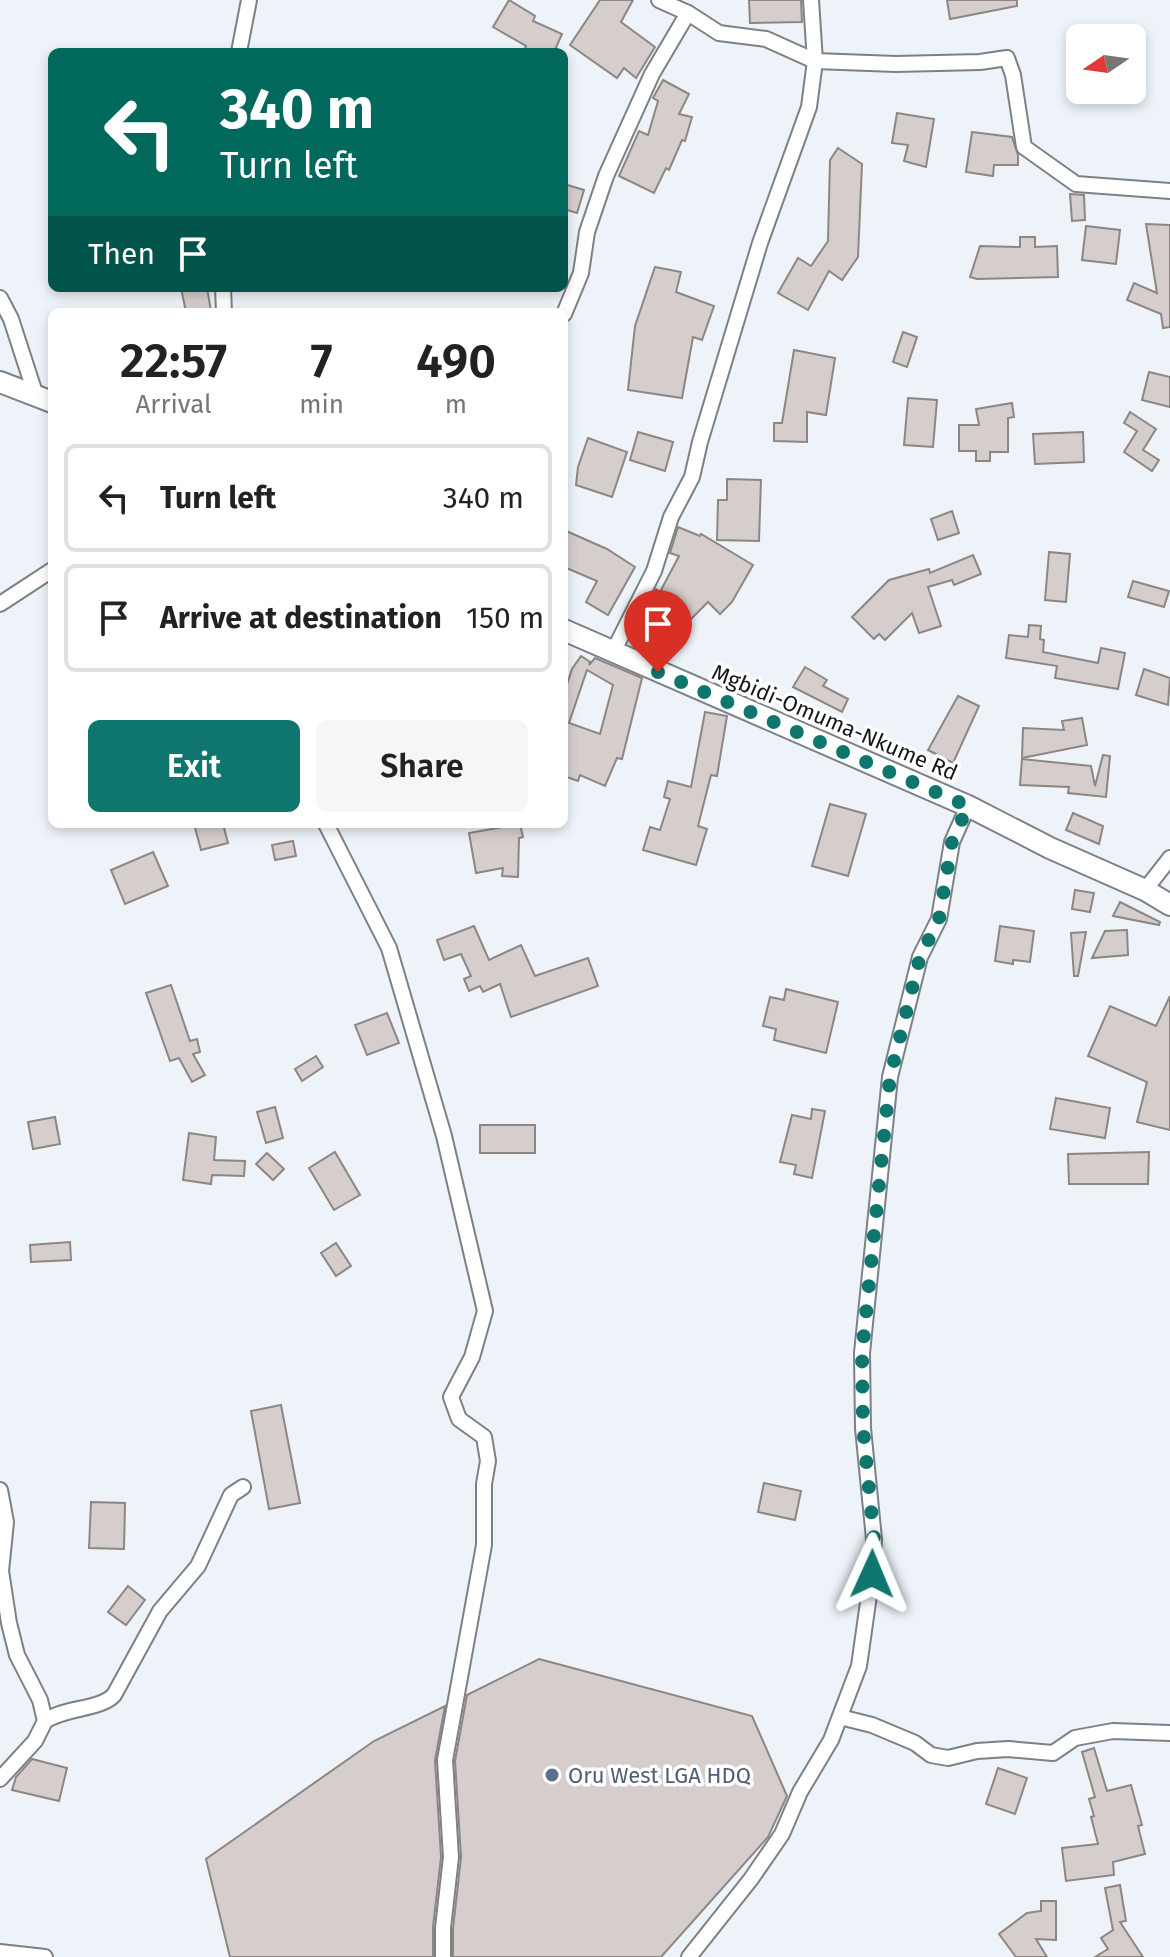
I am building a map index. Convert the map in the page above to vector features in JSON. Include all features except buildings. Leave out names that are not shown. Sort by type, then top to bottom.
[{"type":"street","points":[[240,48],[249,0]]},
{"type":"street","points":[[659,0],[688,13],[719,33],[766,39],[815,61],[896,64],[980,62],[1007,58],[1013,75],[1022,141],[1029,152],[1076,184],[1170,191]]},
{"type":"street","points":[[613,652],[654,571],[671,517],[692,477],[760,243],[809,107],[815,61],[811,0]]},
{"type":"street","points":[[566,308],[581,273],[580,263],[587,232],[606,176],[652,74],[688,13]]},
{"type":"street","points":[[0,298],[43,398]]},
{"type":"street","points":[[0,382],[43,398]]},
{"type":"street","points":[[0,604],[48,573]]},
{"type":"street","name":"Mgbidi-Omuma-Nkume Rd","points":[[568,632],[968,806],[1050,848],[1145,890],[1170,905]]},
{"type":"street","points":[[689,1957],[751,1879],[782,1834],[800,1792],[831,1740],[859,1666],[874,1539],[863,1428],[862,1353],[890,1077],[920,957],[939,919],[952,842],[968,806]]},
{"type":"street","points":[[328,828],[389,948],[444,1136],[485,1311],[472,1357],[451,1397],[459,1419],[484,1437],[488,1461],[484,1484],[484,1545],[445,1760],[451,1857],[443,1957]]},
{"type":"street","points":[[1145,890],[1170,858]]},
{"type":"street","points":[[0,1779],[35,1741],[45,1721],[55,1714],[104,1702],[114,1695],[160,1611],[198,1566],[231,1495],[243,1487]]},
{"type":"street","points":[[0,1490],[6,1522],[1,1571],[9,1623],[17,1655],[40,1700],[45,1721]]},
{"type":"street","points":[[840,1717],[872,1725],[915,1743],[931,1755],[948,1758],[977,1751],[1008,1749],[1053,1753],[1075,1738],[1113,1731],[1170,1733]]},
{"type":"street","points":[[0,1952],[45,1957]]},
{"type":"place","name":"Oru West LGA HDQ","points":[[552,1775]]},
{"type":"route","points":[[658,672],[968,806],[952,842],[939,919],[920,957],[890,1077],[881,1149],[862,1353],[863,1428],[874,1539],[872,1574]]}]
